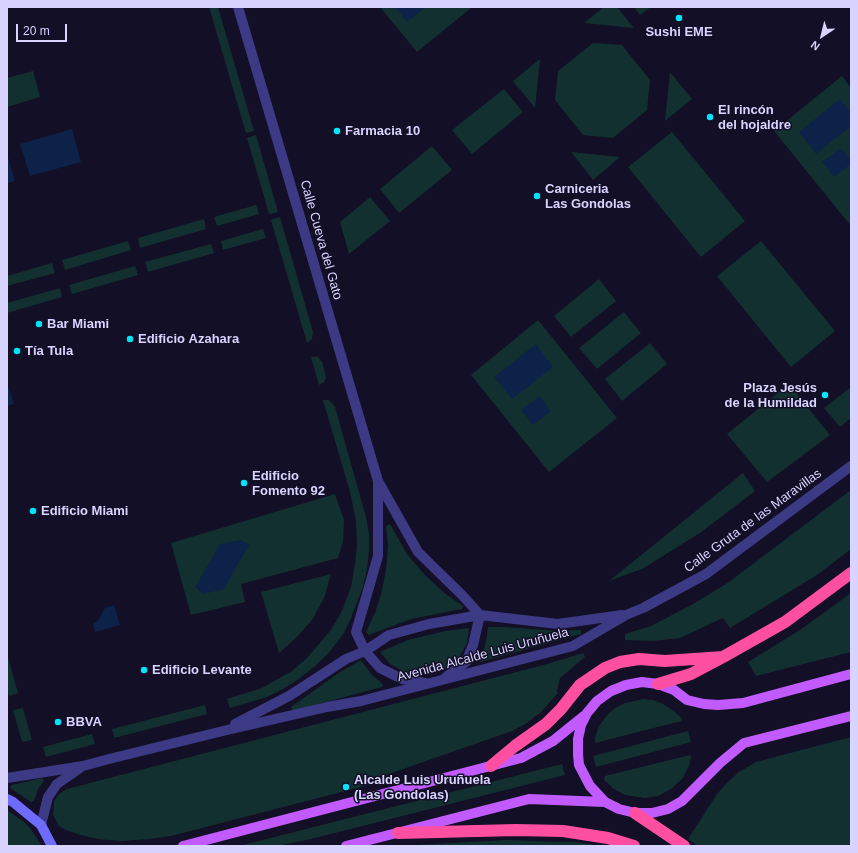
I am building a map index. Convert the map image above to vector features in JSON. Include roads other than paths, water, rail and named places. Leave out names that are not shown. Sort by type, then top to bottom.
[{"type":"highway","points":[[658,684],[691,674],[785,622],[851,573]]},
{"type":"highway","points":[[491,766],[515,746],[546,724],[561,710],[580,685],[604,668],[620,662],[639,659],[665,661],[723,657]]},
{"type":"highway","points":[[636,813],[684,846]]},
{"type":"highway","points":[[398,833],[516,830],[563,831],[608,838],[634,846]]},
{"type":"main road","points":[[183,846],[521,758],[553,741],[587,713],[597,701],[611,691],[626,685],[642,682],[658,684],[674,690],[687,700],[704,704],[743,703],[851,674]]},
{"type":"main road","points":[[587,713],[581,726],[578,738],[579,765],[590,786],[605,802],[619,809],[636,813],[652,813],[668,809],[682,801],[720,762],[744,743],[851,716]]},
{"type":"main road","points":[[346,846],[529,799],[605,802]]},
{"type":"street","name":"Calle Cueva del Gato","points":[[238,7],[378,481]]},
{"type":"street","name":"Calle Gruta de las Maravillas","points":[[626,615],[643,608],[706,574],[851,466]]},
{"type":"street","points":[[378,481],[418,552],[480,615],[473,645],[466,662],[435,682],[402,679],[380,668],[365,651],[356,632],[378,556],[378,481]]},
{"type":"street","name":"Avenida Alcalde Luis Uruñuela","points":[[223,731],[289,696],[346,659],[365,651],[389,635],[429,624],[480,615],[558,624],[626,615]]},
{"type":"street","name":"Avenida Alcalde Luis Uruñuela","points":[[7,778],[83,766],[223,731],[327,707],[361,701],[573,646],[626,615]]},
{"type":"street","name":"Avenida Alcalde Luis Uruñuela","points":[[42,825],[48,797],[57,784],[83,766]]},
{"type":"street","points":[[7,799],[42,825],[52,846]]},
{"type":"water","points":[[395,7],[426,7],[407,22]]},
{"type":"water","points":[[840,99],[851,113],[851,126],[816,154],[799,132]]},
{"type":"water","points":[[72,129],[81,162],[30,176],[20,144]]},
{"type":"water","points":[[841,148],[851,161],[851,164],[834,177],[822,162]]},
{"type":"water","points":[[7,154],[15,181],[7,183]]},
{"type":"water","points":[[536,344],[553,367],[512,399],[494,377]]},
{"type":"water","points":[[9,388],[14,404],[7,406],[7,389]]},
{"type":"water","points":[[540,396],[551,411],[533,425],[521,410]]},
{"type":"water","points":[[241,540],[250,545],[224,589],[203,594],[195,587],[220,544]]},
{"type":"water","points":[[114,605],[120,625],[95,632],[93,623],[98,621],[105,608]]},
{"type":"place","name":"Sushi EME","points":[[679,18]]},
{"type":"place","name":"El rincón del hojaldre","points":[[710,117]]},
{"type":"place","name":"Farmacia 10","points":[[337,131]]},
{"type":"place","name":"Carniceria Las Gondolas","points":[[537,196]]},
{"type":"place","name":"Bar Miami","points":[[39,324]]},
{"type":"place","name":"Edificio Azahara","points":[[130,339]]},
{"type":"place","name":"Tía Tula","points":[[17,351]]},
{"type":"place","name":"Plaza Jesús de la Humildad","points":[[825,395]]},
{"type":"place","name":"Edificio Fomento 92","points":[[244,483]]},
{"type":"place","name":"Edificio Miami","points":[[33,511]]},
{"type":"place","name":"Edificio Levante","points":[[144,670]]},
{"type":"place","name":"BBVA","points":[[58,722]]},
{"type":"place","name":"Alcalde Luis Uruñuela (Las Gondolas)","points":[[346,787]]}]
